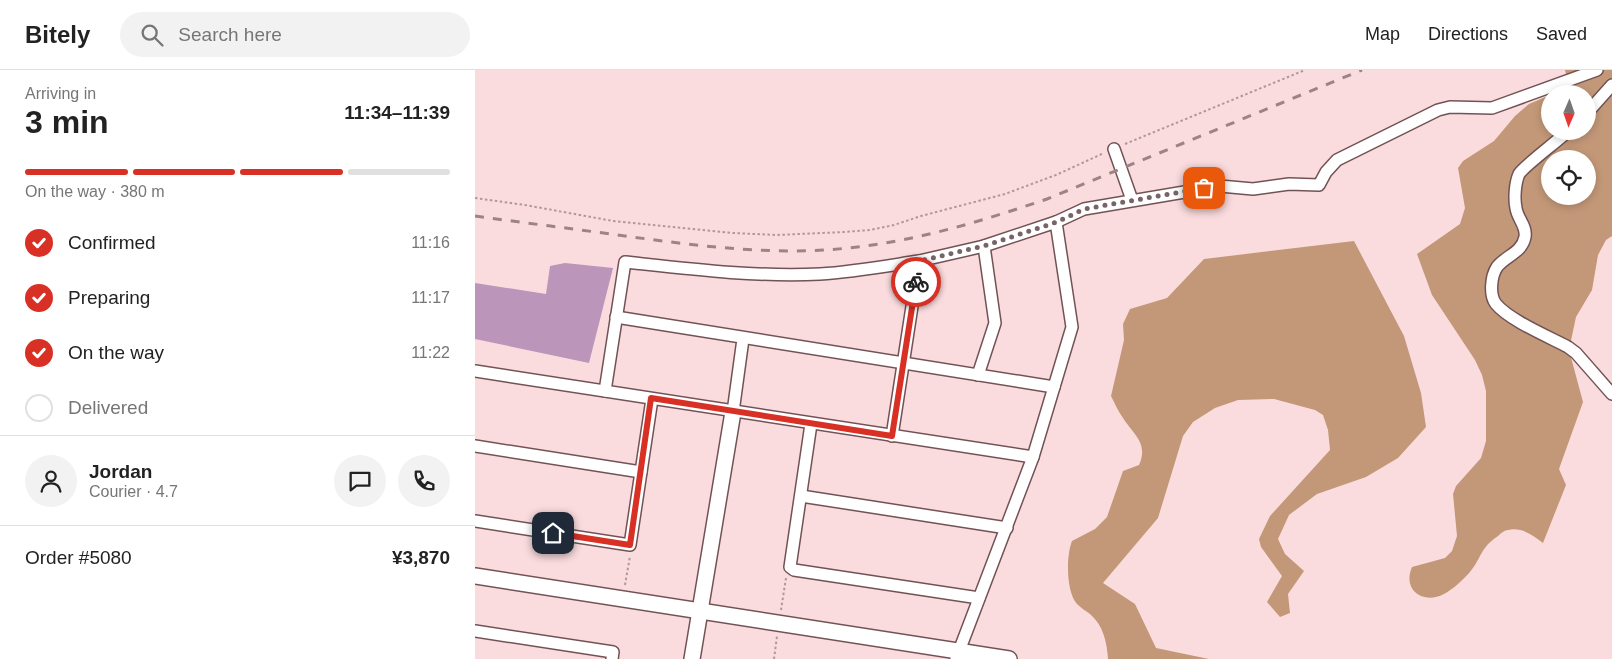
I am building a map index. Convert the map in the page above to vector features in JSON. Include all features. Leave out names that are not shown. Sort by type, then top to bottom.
[{"type":"street","points":[[605,391],[625,262],[705,271],[782,274],[829,273],[919,261],[984,246],[1057,222],[1084,209],[1132,200],[1219,186],[1253,189],[1289,184],[1319,185],[1326,172],[1337,160],[1438,110],[1450,107],[1492,108],[1597,70]]},
{"type":"street","points":[[1596,103],[1612,86]]},
{"type":"street","points":[[1558,140],[1519,174],[1516,184],[1515,206],[1525,230],[1525,237],[1518,250],[1497,266],[1493,274],[1493,297],[1495,303],[1508,314],[1576,353],[1612,394]]},
{"type":"street","points":[[1114,149],[1132,200]]},
{"type":"street","points":[[958,655],[1033,457],[1072,327],[1057,222]]},
{"type":"street","points":[[978,375],[995,323],[984,246]]},
{"type":"street","points":[[892,436],[919,261]]},
{"type":"street","points":[[616,317],[743,339],[1054,387]]},
{"type":"street","points":[[692,659],[733,412],[743,339]]},
{"type":"street","points":[[475,371],[1033,457]]},
{"type":"street","points":[[475,521],[630,545],[651,398]]},
{"type":"street","points":[[811,424],[790,567],[794,570],[979,598]]},
{"type":"street","points":[[475,446],[641,472]]},
{"type":"street","points":[[801,496],[1007,528]]},
{"type":"street","points":[[475,576],[699,610],[958,655],[1009,659]]},
{"type":"street","points":[[475,631],[613,652],[612,659]]},
{"type":"path","points":[[475,198],[613,221],[733,233],[777,234],[853,231],[895,225],[1005,194],[1056,175],[1305,70]]},
{"type":"path","points":[[625,588],[631,550],[630,545]]},
{"type":"path","points":[[781,612],[786,574],[790,567]]},
{"type":"path","points":[[774,659],[778,634]]},
{"type":"shaded area","points":[[1565,70],[1612,70],[1612,236],[1606,240],[1598,255],[1592,290],[1576,317],[1569,350],[1583,402],[1559,469],[1566,485],[1543,543],[1522,531],[1513,529],[1506,531],[1484,549],[1474,567],[1461,581],[1444,594],[1429,598],[1416,593],[1412,589],[1410,575],[1412,567],[1445,558],[1452,551],[1457,536],[1453,494],[1456,486],[1481,458],[1486,441],[1486,391],[1482,375],[1475,360],[1432,295],[1417,254],[1460,224],[1465,208],[1458,168],[1463,161],[1494,141],[1515,116],[1529,104],[1541,99],[1541,140],[1596,140],[1596,85],[1569,85]]},
{"type":"shaded area","points":[[1354,241],[1404,336],[1421,393],[1426,427],[1398,458],[1366,477],[1317,494],[1289,515],[1278,539],[1285,554],[1304,571],[1288,594],[1290,613],[1280,617],[1267,602],[1282,576],[1261,547],[1259,539],[1270,516],[1330,450],[1328,430],[1323,415],[1315,410],[1274,399],[1238,400],[1215,408],[1193,422],[1183,436],[1158,518],[1103,583],[1135,604],[1156,648],[1209,659],[1108,659],[1107,646],[1098,623],[1073,598],[1069,583],[1068,564],[1072,541],[1095,529],[1107,517],[1123,471],[1139,465],[1142,457],[1139,439],[1121,415],[1111,396],[1124,340],[1123,324],[1130,309],[1167,298],[1204,259]]},
{"type":"shaded area","points":[[565,263],[613,268],[589,363],[475,339],[475,283],[546,294],[550,266]]},
{"type":"railway","points":[[475,216],[737,249],[792,251],[874,245],[949,229],[1047,199],[1362,70]]},
{"type":"way so far","points":[[916,282],[919,261],[984,246],[1057,222],[1084,209],[1204,188]]},
{"type":"route","points":[[553,533],[630,545],[651,398],[892,436],[916,282]]}]
